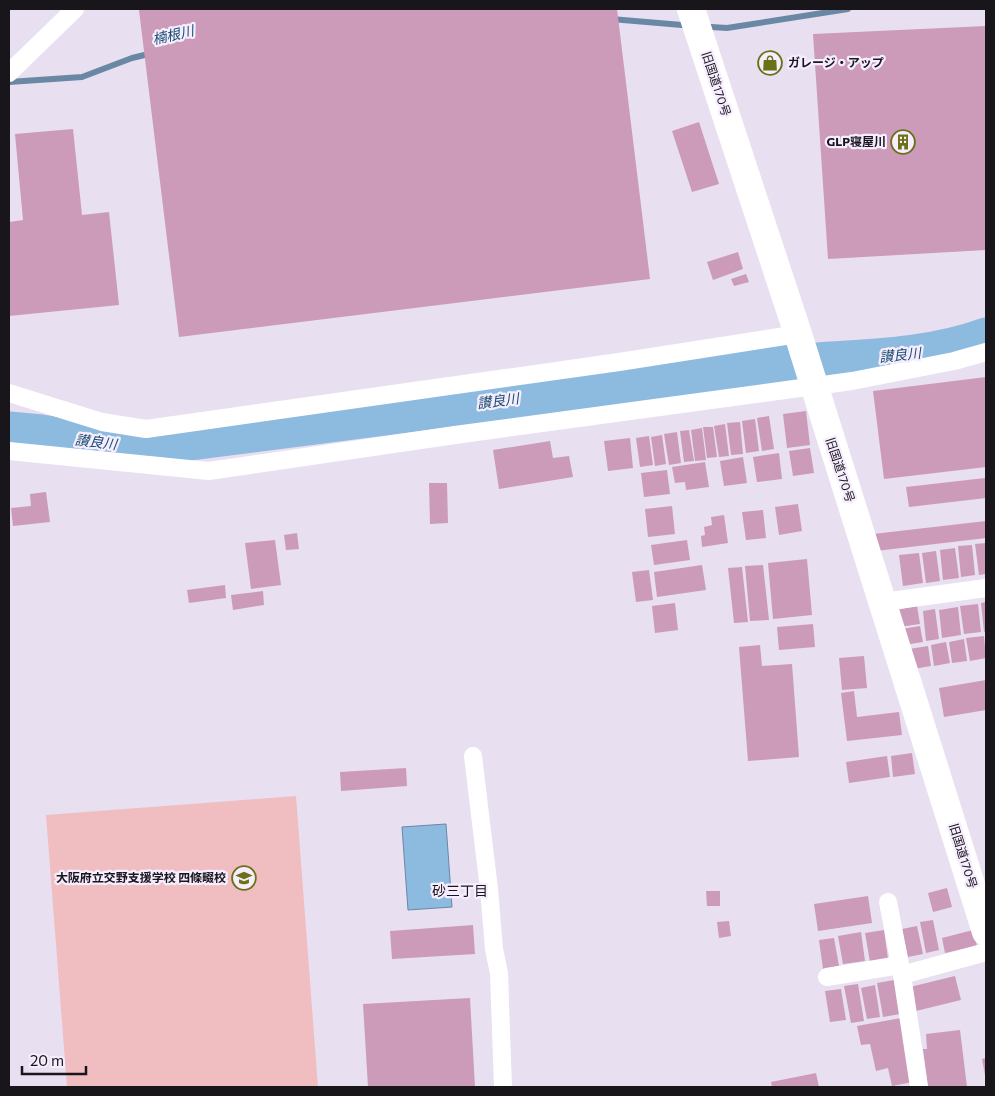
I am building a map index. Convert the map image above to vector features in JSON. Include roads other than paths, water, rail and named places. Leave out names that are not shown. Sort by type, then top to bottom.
[{"type":"highway","name":"旧国道170号","points":[[691,9],[799,338],[986,932]]},
{"type":"street","points":[[9,73],[75,9]]},
{"type":"street","points":[[9,393],[102,422],[146,429],[799,338]]},
{"type":"street","points":[[9,451],[209,471],[813,383],[852,381],[954,361],[986,352]]},
{"type":"street","points":[[883,602],[986,588]]},
{"type":"street","points":[[473,756],[489,888],[494,949],[499,973],[503,1087]]},
{"type":"street","points":[[888,902],[901,970],[919,1087]]},
{"type":"street","points":[[827,978],[901,970],[986,952]]},
{"type":"water","points":[[446,824],[452,907],[408,910],[402,827]]},
{"type":"waterway","name":"楠根川","points":[[480,9],[492,10]]},
{"type":"waterway","name":"楠根川","points":[[711,27],[727,28],[848,9]]},
{"type":"waterway","name":"楠根川","points":[[611,19],[682,25]]},
{"type":"waterway","name":"楠根川","points":[[9,82],[82,77],[132,58],[153,53]]},
{"type":"waterway","name":"讃良川","points":[[9,431],[124,446],[167,444],[779,365],[910,355],[936,351],[986,337]]},
{"type":"place","name":"ガレージ・アップ","points":[[770,63]]},
{"type":"place","name":"GLP寝屋川","points":[[903,142]]},
{"type":"place","name":"大阪府立交野支援学校 四條畷校","points":[[244,878]]},
{"type":"district","name":"砂三丁目","points":[[460,891]]}]
